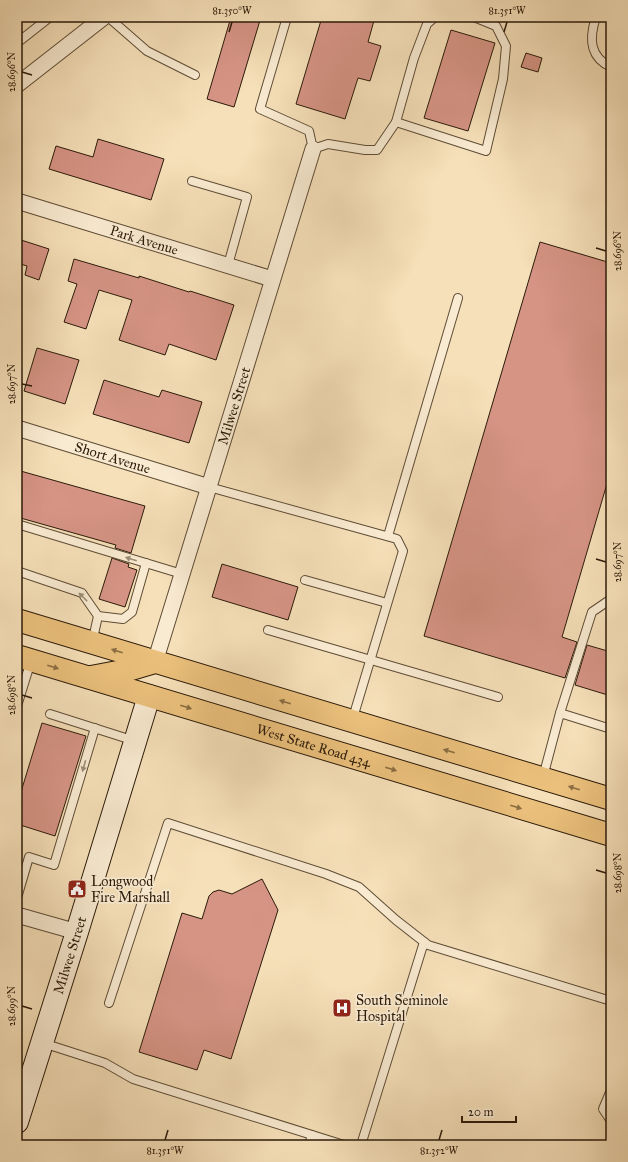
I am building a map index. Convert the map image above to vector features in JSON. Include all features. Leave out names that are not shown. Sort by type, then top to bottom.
[{"type":"main road","points":[[17,620],[611,799]]},
{"type":"main road","name":"West State Road 434","points":[[24,658],[611,835]]},
{"type":"main road","points":[[88,678],[128,670],[155,662]]},
{"type":"main road","points":[[149,696],[160,688],[174,682],[208,678]]},
{"type":"street","points":[[17,85],[104,17]]},
{"type":"street","name":"Milwee Street","points":[[155,662],[313,149]]},
{"type":"street","name":"Park Avenue","points":[[17,201],[272,279]]},
{"type":"street","name":"Short Avenue","points":[[17,428],[209,487]]},
{"type":"street","name":"Milwee Street","points":[[17,1122],[149,696]]},
{"type":"street","points":[[17,915],[77,932]]},
{"type":"lane","points":[[17,43],[50,17]]},
{"type":"lane","points":[[108,17],[147,52],[195,75]]},
{"type":"lane","points":[[287,17],[260,109],[309,131],[313,149],[328,144],[365,150],[377,150],[396,122],[414,58],[427,24],[435,17]]},
{"type":"lane","points":[[396,122],[486,151],[503,79],[506,46],[496,26],[474,17]]},
{"type":"lane","points":[[596,17],[593,26],[593,51],[603,64],[611,67]]},
{"type":"lane","points":[[192,181],[246,197],[228,265]]},
{"type":"lane","points":[[388,536],[458,298]]},
{"type":"lane","points":[[209,487],[398,539],[403,551],[352,722]]},
{"type":"lane","points":[[17,524],[182,574]]},
{"type":"lane","points":[[17,571],[82,594],[98,616],[123,619],[132,612],[146,563]]},
{"type":"lane","points":[[305,580],[387,604]]},
{"type":"lane","points":[[543,778],[560,713],[592,612],[611,599]]},
{"type":"lane","points":[[92,643],[98,616]]},
{"type":"lane","points":[[268,630],[370,661],[498,697]]},
{"type":"lane","points":[[17,706],[24,658]]},
{"type":"lane","points":[[560,713],[611,729]]},
{"type":"lane","points":[[50,714],[135,741]]},
{"type":"lane","points":[[17,898],[29,857],[54,865],[95,728]]},
{"type":"lane","points":[[109,1003],[168,824],[326,874],[359,887],[396,920],[428,945],[611,1001]]},
{"type":"lane","points":[[361,1145],[424,942]]},
{"type":"lane","points":[[42,1042],[105,1063],[133,1079],[344,1145]]},
{"type":"lane","points":[[611,1090],[603,1109],[611,1121]]},
{"type":"lane","points":[[309,1145],[312,1135]]},
{"type":"building","points":[[231,17],[261,17],[234,107],[207,99]]},
{"type":"building","points":[[322,17],[375,17],[368,42],[381,46],[370,81],[358,78],[345,119],[296,104]]},
{"type":"building","points":[[451,30],[495,43],[468,131],[424,118]]},
{"type":"building","points":[[526,53],[542,58],[538,72],[521,67]]},
{"type":"building","points":[[98,139],[164,159],[151,200],[49,169],[56,146],[93,157]]},
{"type":"building","points":[[21,240],[49,249],[39,280],[25,275],[27,266],[17,263],[17,254]]},
{"type":"building","points":[[540,242],[611,263],[611,470],[562,637],[577,642],[565,678],[424,636]]},
{"type":"building","points":[[74,259],[139,278],[139,276],[234,305],[216,360],[169,344],[165,355],[119,340],[132,300],[99,290],[86,329],[64,322],[77,284],[68,281]]},
{"type":"building","points":[[37,348],[79,360],[65,404],[24,391]]},
{"type":"building","points":[[104,380],[159,397],[162,390],[202,402],[189,443],[93,414]]},
{"type":"building","points":[[17,470],[145,506],[131,553],[115,548],[116,545],[17,517]]},
{"type":"building","points":[[112,558],[129,564],[128,567],[137,570],[125,607],[99,599]]},
{"type":"building","points":[[222,564],[298,587],[288,620],[212,597]]},
{"type":"building","points":[[587,645],[611,652],[611,696],[575,685]]},
{"type":"building","points":[[42,723],[86,736],[55,836],[17,824],[17,805]]},
{"type":"building","points":[[262,879],[278,910],[231,1059],[204,1050],[197,1070],[139,1052],[182,913],[202,919],[209,896],[213,892],[219,890],[232,894]]},
{"type":"place","name":"Longwood Fire Marshall","points":[[77,889]]},
{"type":"place","name":"South Seminole Hospital","points":[[342,1008]]}]
